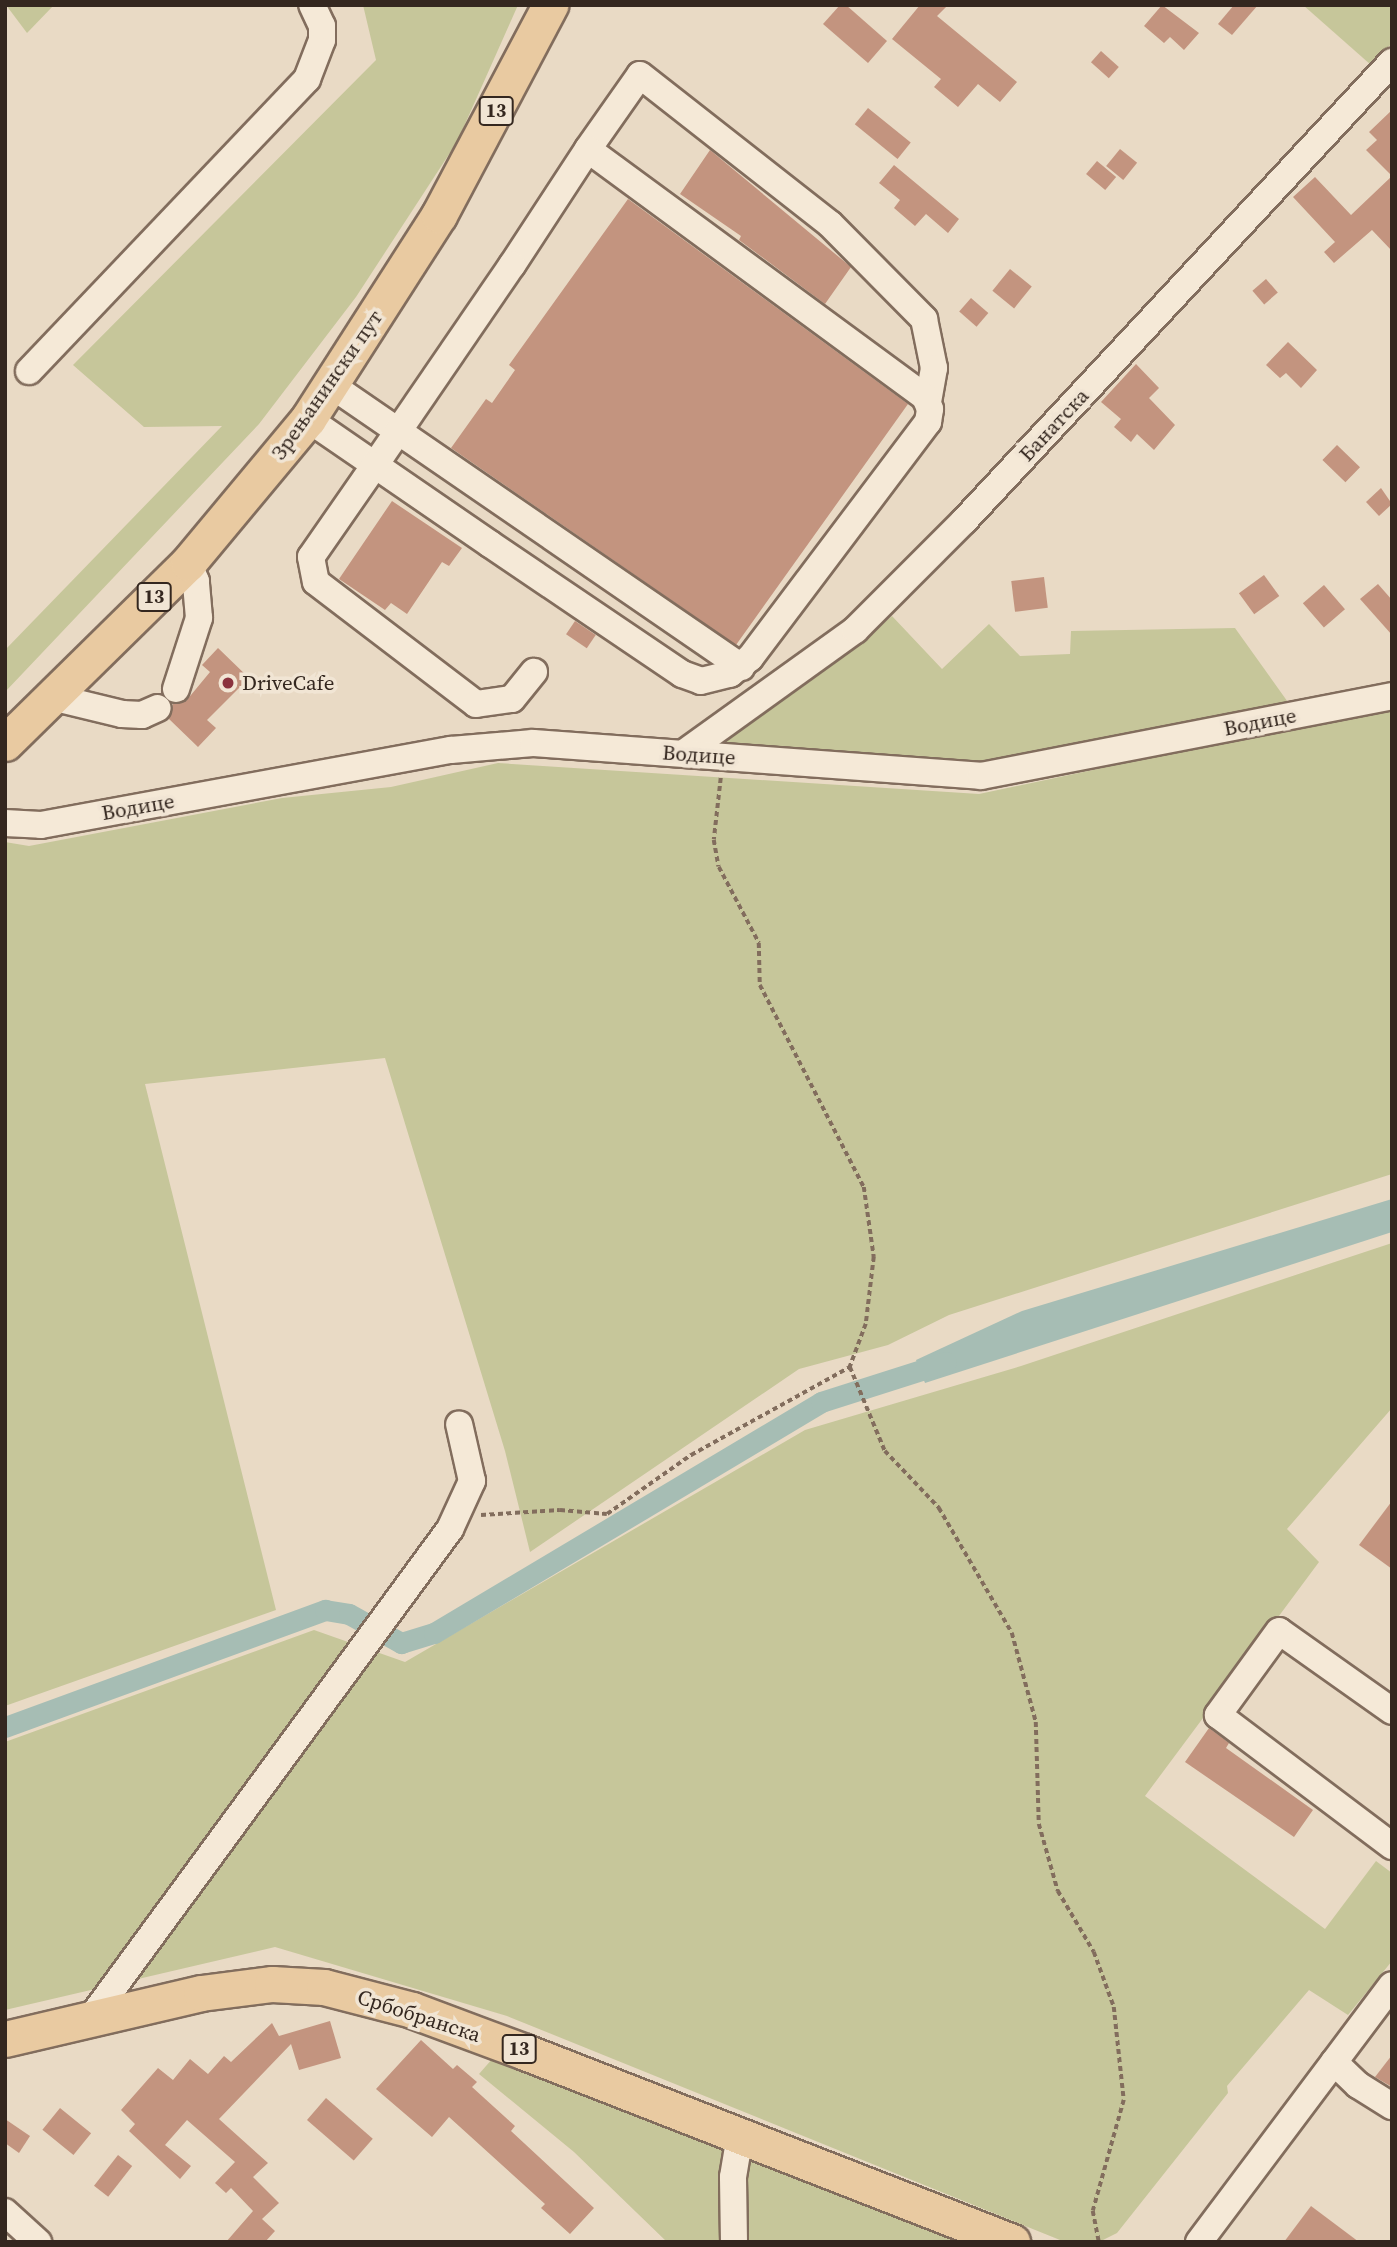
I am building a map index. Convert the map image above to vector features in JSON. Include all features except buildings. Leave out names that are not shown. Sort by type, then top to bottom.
[{"type":"main road","name":"Зрењанински пут","points":[[5,743],[56,698],[188,563],[308,419],[439,215],[550,5]]},
{"type":"main road","name":"Србобранска","points":[[5,2039],[201,1993],[272,1984],[324,1987],[412,2010],[1012,2242]]},
{"type":"street","points":[[29,371],[307,79],[323,40],[322,26],[312,5]]},
{"type":"street","name":"Банатска","points":[[684,753],[855,630],[974,511],[1392,62]]},
{"type":"street","points":[[308,419],[376,465],[490,544],[691,678],[711,680],[741,667],[928,422],[928,402],[934,368],[924,319],[830,224],[640,75],[376,465],[311,557],[316,582],[476,704],[512,699],[534,672]]},
{"type":"street","points":[[588,149],[928,402]]},
{"type":"street","points":[[331,385],[741,667]]},
{"type":"street","points":[[490,544],[512,511]]},
{"type":"street","points":[[56,698],[122,714],[142,715],[167,699],[199,618],[195,581],[188,563]]},
{"type":"street","name":"Водице","points":[[5,823],[41,825],[451,750],[533,743],[981,776],[1392,696]]},
{"type":"street","points":[[91,2018],[450,1529],[472,1481],[459,1424]]},
{"type":"street","points":[[1392,1711],[1279,1630],[1218,1715],[1392,1846]]},
{"type":"street","points":[[1199,2242],[1392,1984]]},
{"type":"street","points":[[1334,2062],[1358,2085],[1392,2106]]},
{"type":"street","points":[[734,2242],[733,2177],[740,2135]]},
{"type":"street","points":[[5,2212],[38,2242]]},
{"type":"path","points":[[450,1529],[488,1512],[607,1514],[691,1455],[850,1367],[866,1324],[873,1257],[864,1187],[760,985],[759,943],[719,867],[714,840],[724,756]]},
{"type":"path","points":[[850,1367],[885,1451],[939,1507],[1012,1633],[1036,1722],[1039,1824],[1059,1891],[1094,1952],[1121,2044],[1124,2100],[1093,2211],[1099,2242]]},
{"type":"green space","points":[[6,5],[54,5],[27,33]]},
{"type":"green space","points":[[363,5],[518,5],[457,142],[356,297],[259,424],[5,692],[5,650],[222,426],[144,427],[73,365],[376,60]]},
{"type":"green space","points":[[1303,5],[1392,5],[1392,43],[1371,65]]},
{"type":"green space","points":[[892,616],[942,669],[989,624],[1020,656],[1070,654],[1071,631],[1235,628],[1295,712],[982,768],[712,745],[851,651]]},
{"type":"green space","points":[[1392,707],[1392,1174],[949,1315],[888,1345],[799,1369],[530,1552],[505,1451],[385,1058],[145,1084],[276,1610],[5,1706],[5,842],[29,846],[282,798],[391,787],[498,763],[979,794]]},
{"type":"green space","points":[[1392,1243],[1392,1408],[1287,1529],[1319,1562],[1145,1796],[1325,1929],[1376,1861],[1392,1873],[1392,1961],[1348,2015],[1309,1990],[1227,2086],[1228,2093],[1117,2233],[1099,2242],[1065,2242],[507,2016],[275,1947],[5,2010],[5,1742],[314,1630],[405,1662],[805,1430],[1021,1366]]},
{"type":"green space","points":[[493,2058],[974,2242],[667,2242],[574,2152],[479,2074]]},
{"type":"shaded area","points":[[1392,1199],[1392,1232],[925,1383],[916,1360],[1022,1311]]},
{"type":"waterway","points":[[5,1727],[325,1610],[349,1614],[401,1643],[434,1633],[821,1402],[946,1362]]},
{"type":"place","name":"DriveCafe","points":[[228,683]]}]
